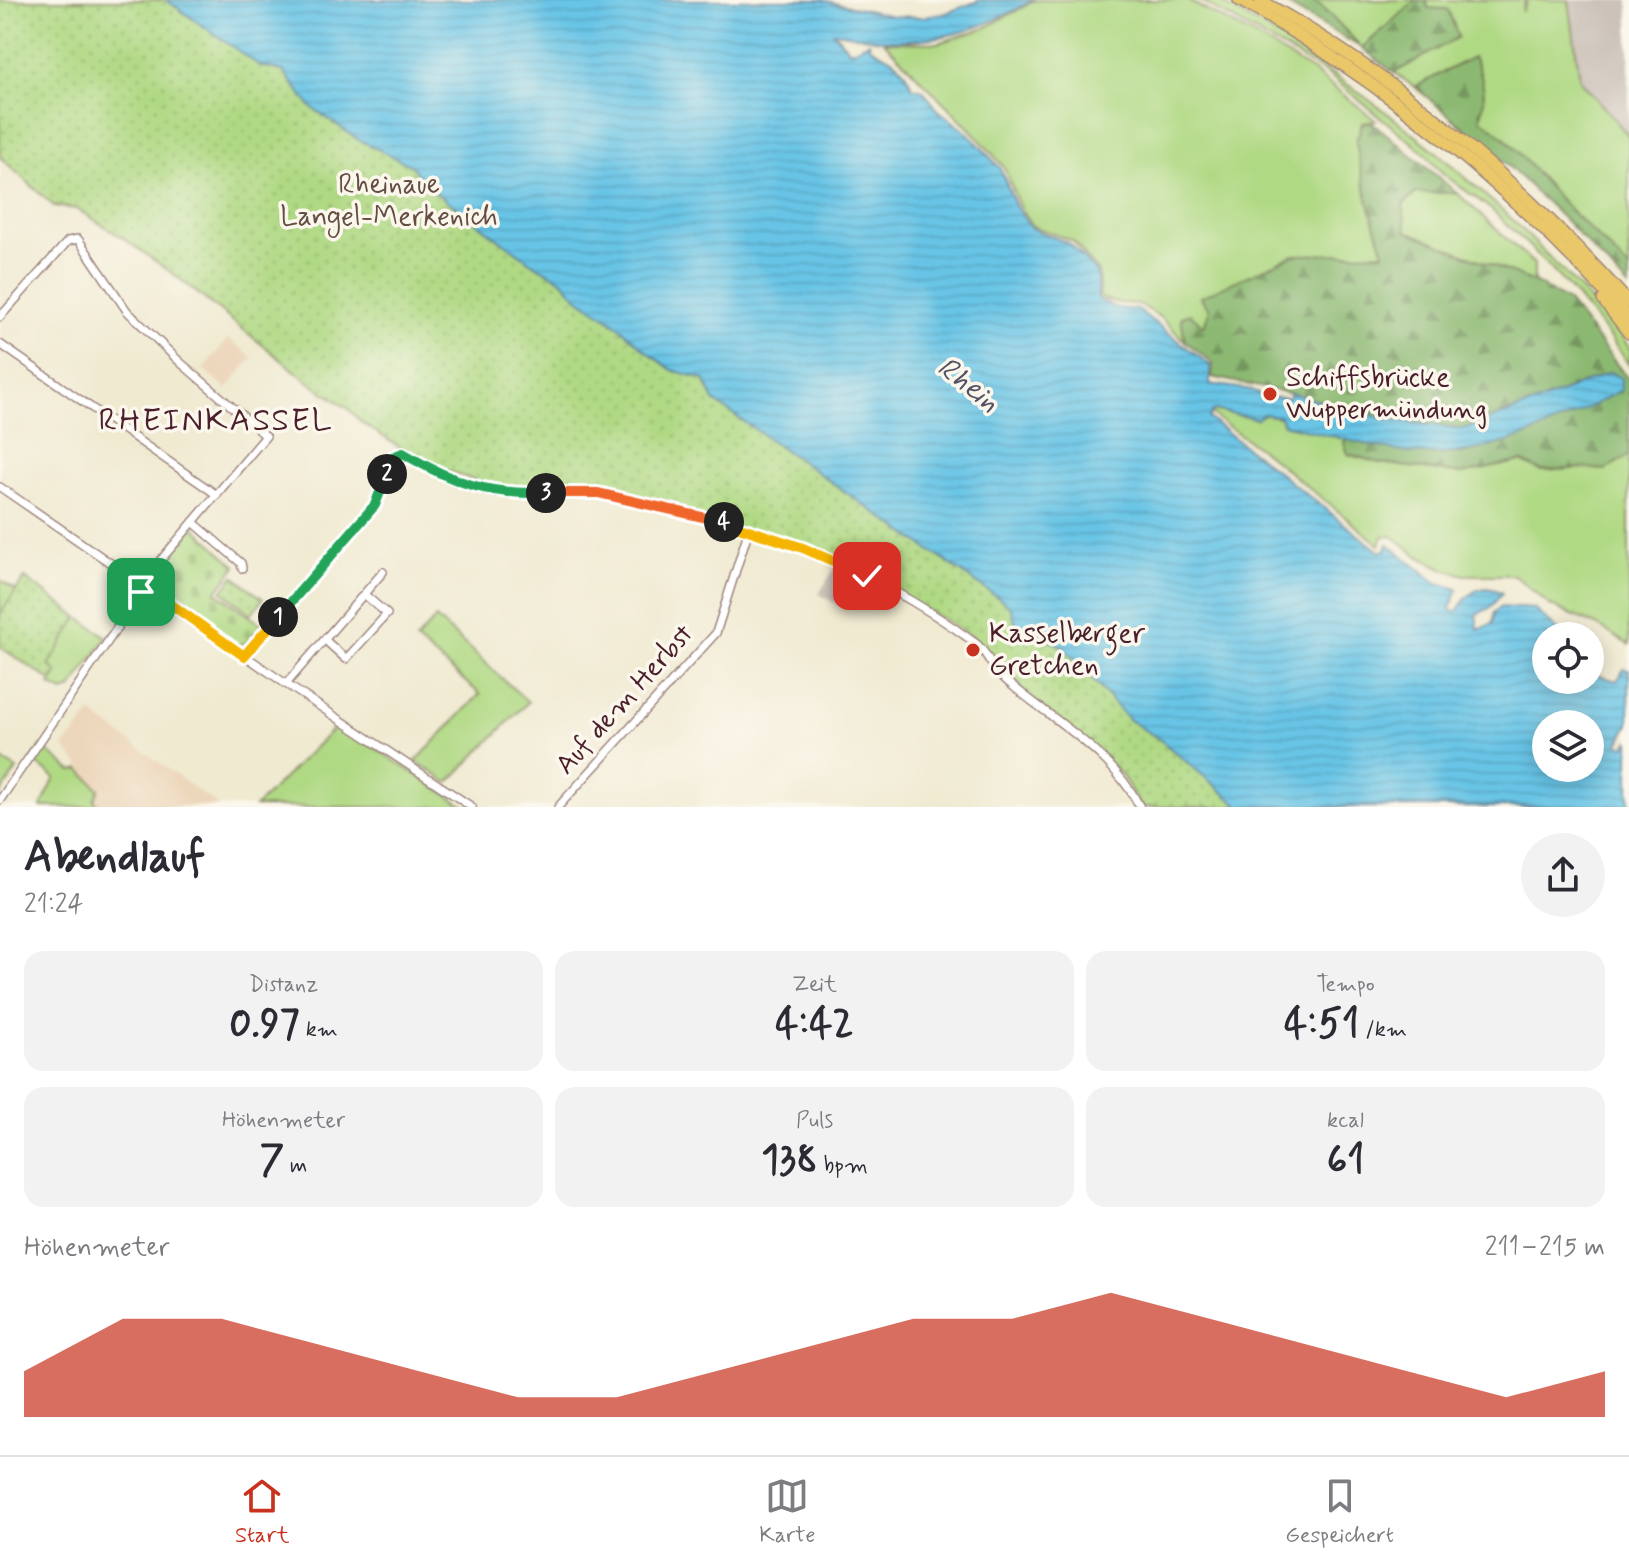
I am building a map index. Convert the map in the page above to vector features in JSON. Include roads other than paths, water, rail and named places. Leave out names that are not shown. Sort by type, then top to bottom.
[{"type":"highway","points":[[1239,0],[1345,64],[1390,96],[1478,168],[1577,260],[1629,319]]},
{"type":"highway","points":[[1260,0],[1326,40],[1438,119],[1526,197],[1589,258],[1629,303]]},
{"type":"highway","points":[[1537,223],[1629,333]]},
{"type":"street","points":[[0,317],[74,238],[83,244],[127,311],[181,363],[266,436],[160,561],[0,800]]},
{"type":"street","points":[[0,344],[217,495]]},
{"type":"street","points":[[244,656],[375,505],[390,464],[399,453],[438,474],[500,493],[598,493],[692,513],[803,548],[861,573],[924,608],[978,645],[996,670],[1013,686],[1105,759],[1127,783],[1140,807]]},
{"type":"street","points":[[0,487],[244,656],[472,807]]},
{"type":"street","points":[[193,522],[241,563],[242,568]]},
{"type":"street","name":"Auf dem Herbst","points":[[558,807],[716,633],[749,529]]},
{"type":"street","points":[[286,684],[383,572]]},
{"type":"street","points":[[325,640],[346,659],[387,614],[365,595]]},
{"type":"water","name":"Rhein","points":[[166,0],[822,0],[892,16],[923,17],[946,13],[981,0],[1033,0],[997,19],[943,36],[883,40],[833,32],[850,51],[869,42],[870,47],[896,62],[912,87],[923,90],[938,110],[969,134],[1000,168],[1016,207],[1031,228],[1070,244],[1097,273],[1098,299],[1115,308],[1138,310],[1210,365],[1210,384],[1252,390],[1264,397],[1288,398],[1291,393],[1381,418],[1463,429],[1610,372],[1621,378],[1621,390],[1547,427],[1493,446],[1438,454],[1396,451],[1364,444],[1283,424],[1280,417],[1263,414],[1257,419],[1214,410],[1209,418],[1380,552],[1386,550],[1388,544],[1437,583],[1458,589],[1450,609],[1452,612],[1457,611],[1475,591],[1487,588],[1502,593],[1490,608],[1477,614],[1478,630],[1493,623],[1494,613],[1500,607],[1536,609],[1549,622],[1532,622],[1532,694],[1604,694],[1604,677],[1617,681],[1624,669],[1629,670],[1629,724],[1619,743],[1624,746],[1629,741],[1629,807],[1241,807],[1159,739],[1129,720],[1063,647],[1015,622],[1010,606],[714,401],[704,379],[672,370],[646,351],[615,323],[578,298],[562,280],[530,262],[423,183],[412,166],[357,139],[311,107],[283,71],[260,66]]},
{"type":"place","name":"Schiffsbrücke Wuppermündung","points":[[1270,394]]},
{"type":"place","name":"Kasselberger Gretchen","points":[[973,650]]},
{"type":"district","name":"RHEINKASSEL","points":[[216,421]]},
{"type":"park label","name":"Rheinaue Langel-Merkenich","points":[[389,201]]}]
